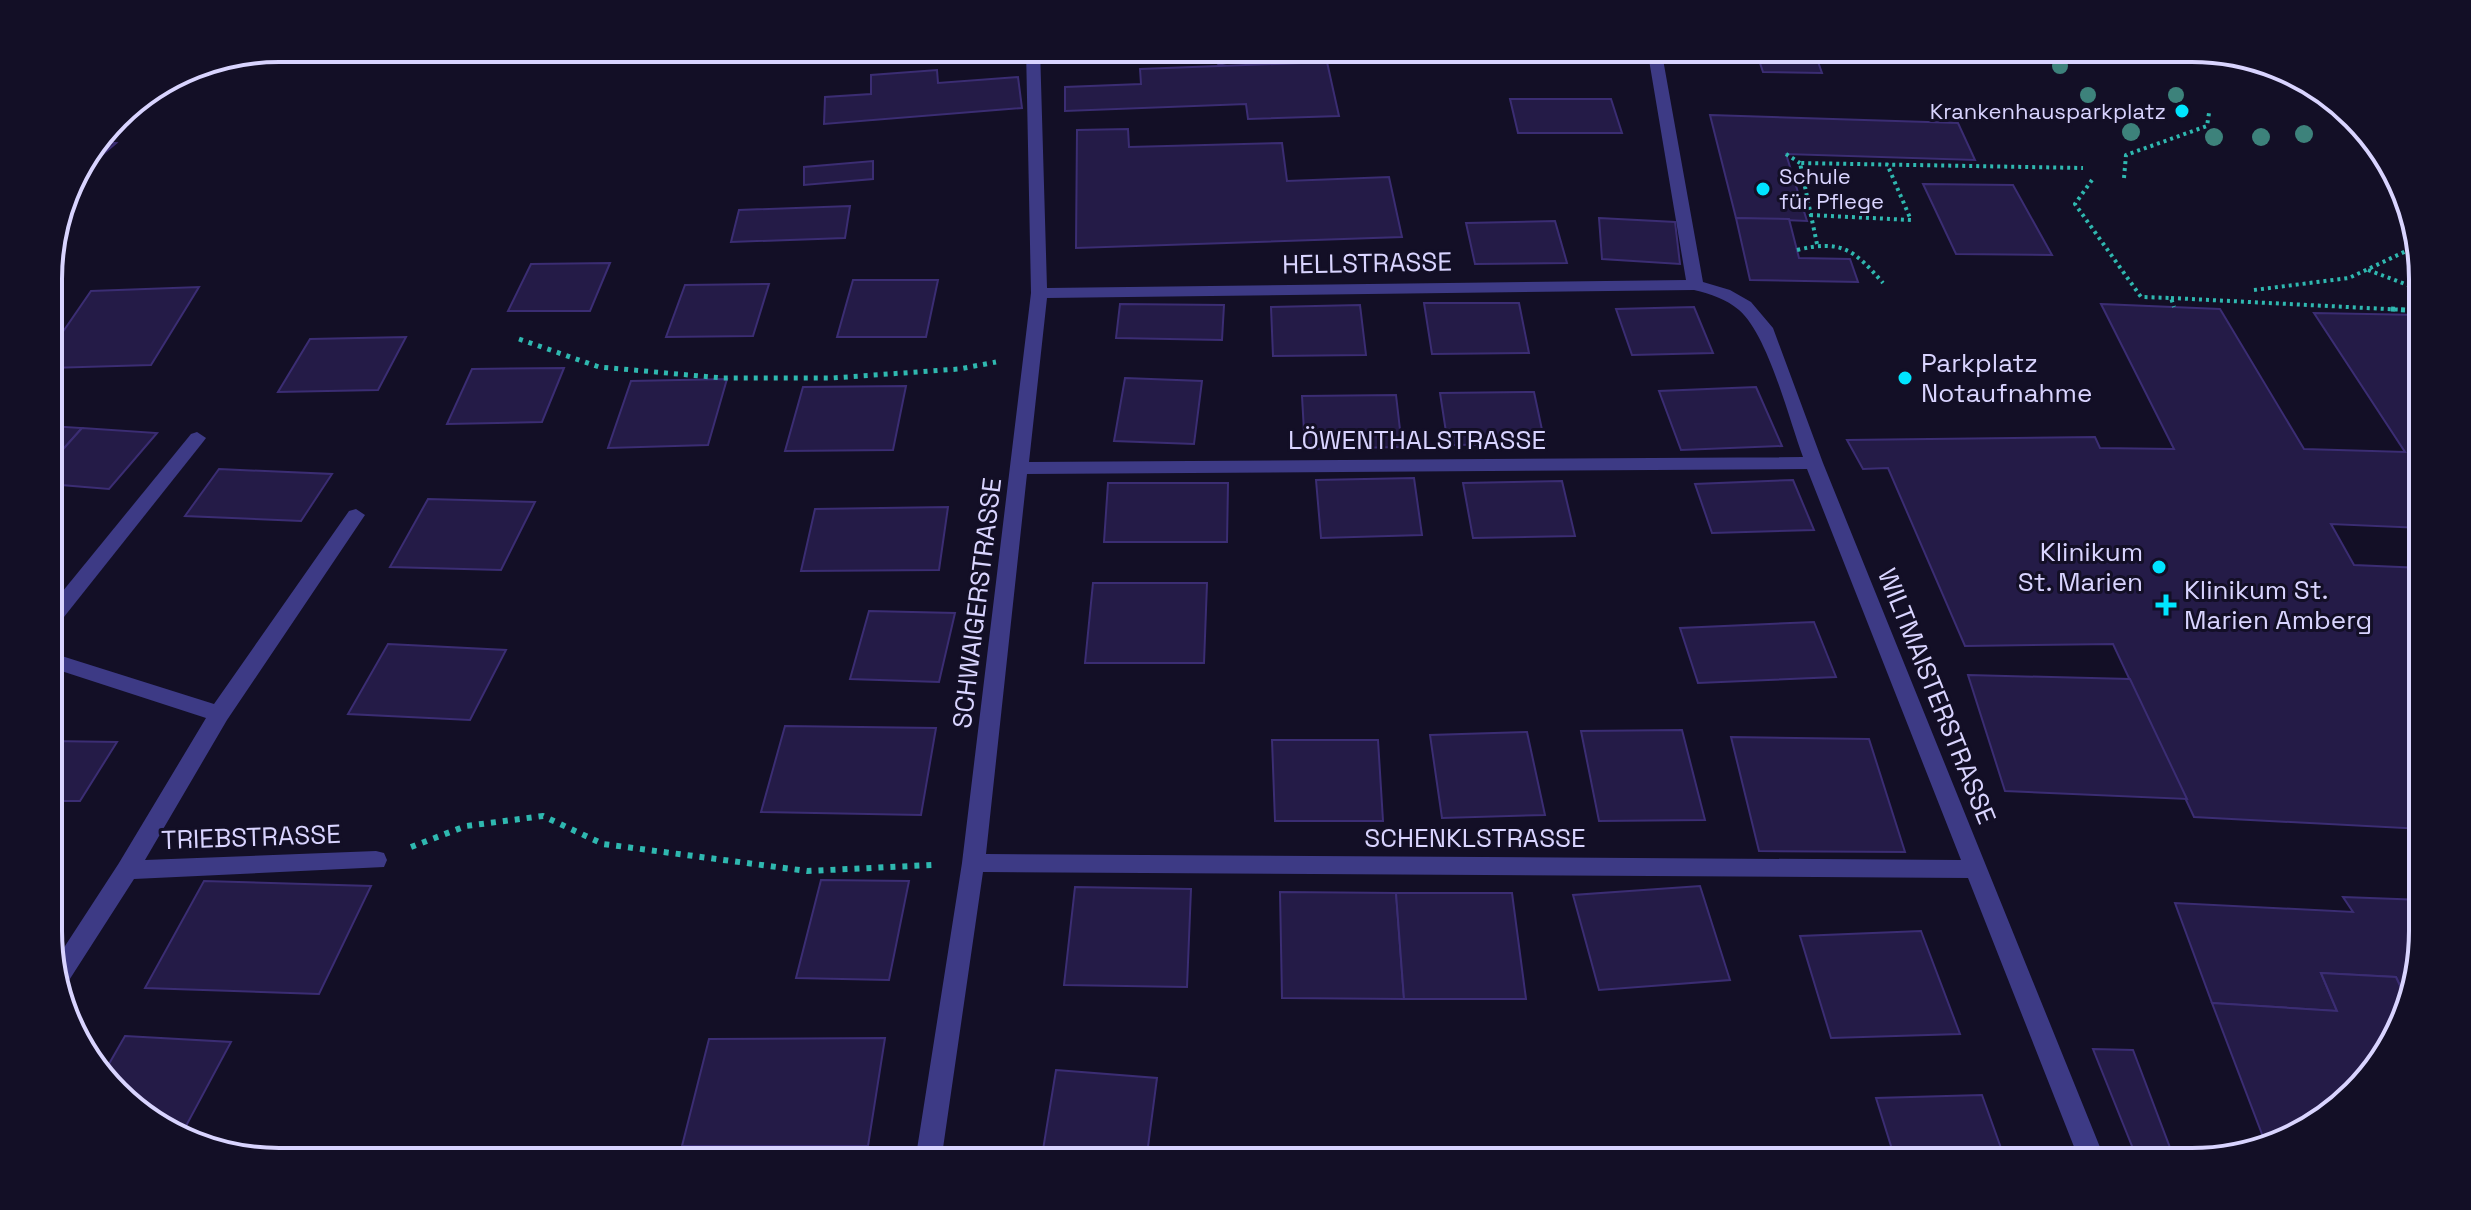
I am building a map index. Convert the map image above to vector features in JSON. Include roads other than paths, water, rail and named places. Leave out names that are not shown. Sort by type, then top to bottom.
[{"type":"street","name":"SCHWAIGERSTRASSE","points":[[930,1148],[973,863],[1039,293],[1033,62]]},
{"type":"street","points":[[1656,62],[1695,285]]},
{"type":"street","name":"HELLSTRASSE","points":[[1039,293],[1695,285]]},
{"type":"street","name":"WILTMAISTERSTRASSE","points":[[1695,285],[1724,293],[1745,306],[1765,328],[1814,463],[2087,1148]]},
{"type":"street","points":[[62,606],[197,438]]},
{"type":"street","name":"LÖWENTHALSTRASSE","points":[[1019,468],[1814,463]]},
{"type":"street","name":"TRIEBSTRASSE","points":[[65,965],[127,870],[219,714],[356,515]]},
{"type":"street","points":[[62,663],[219,714]]},
{"type":"street","name":"TRIEBSTRASSE","points":[[127,870],[376,860]]},
{"type":"street","name":"SCHENKLSTRASSE","points":[[973,863],[1976,869]]},
{"type":"place","name":"Krankenhausparkplatz","points":[[2182,111]]},
{"type":"place","name":"Schule für Pflege","points":[[1763,189]]},
{"type":"place","name":"Parkplatz Notaufnahme","points":[[1905,378]]},
{"type":"place","name":"Klinikum St. Marien","points":[[2159,567]]},
{"type":"place","name":"Klinikum St. Marien Amberg","points":[[2166,605]]}]
